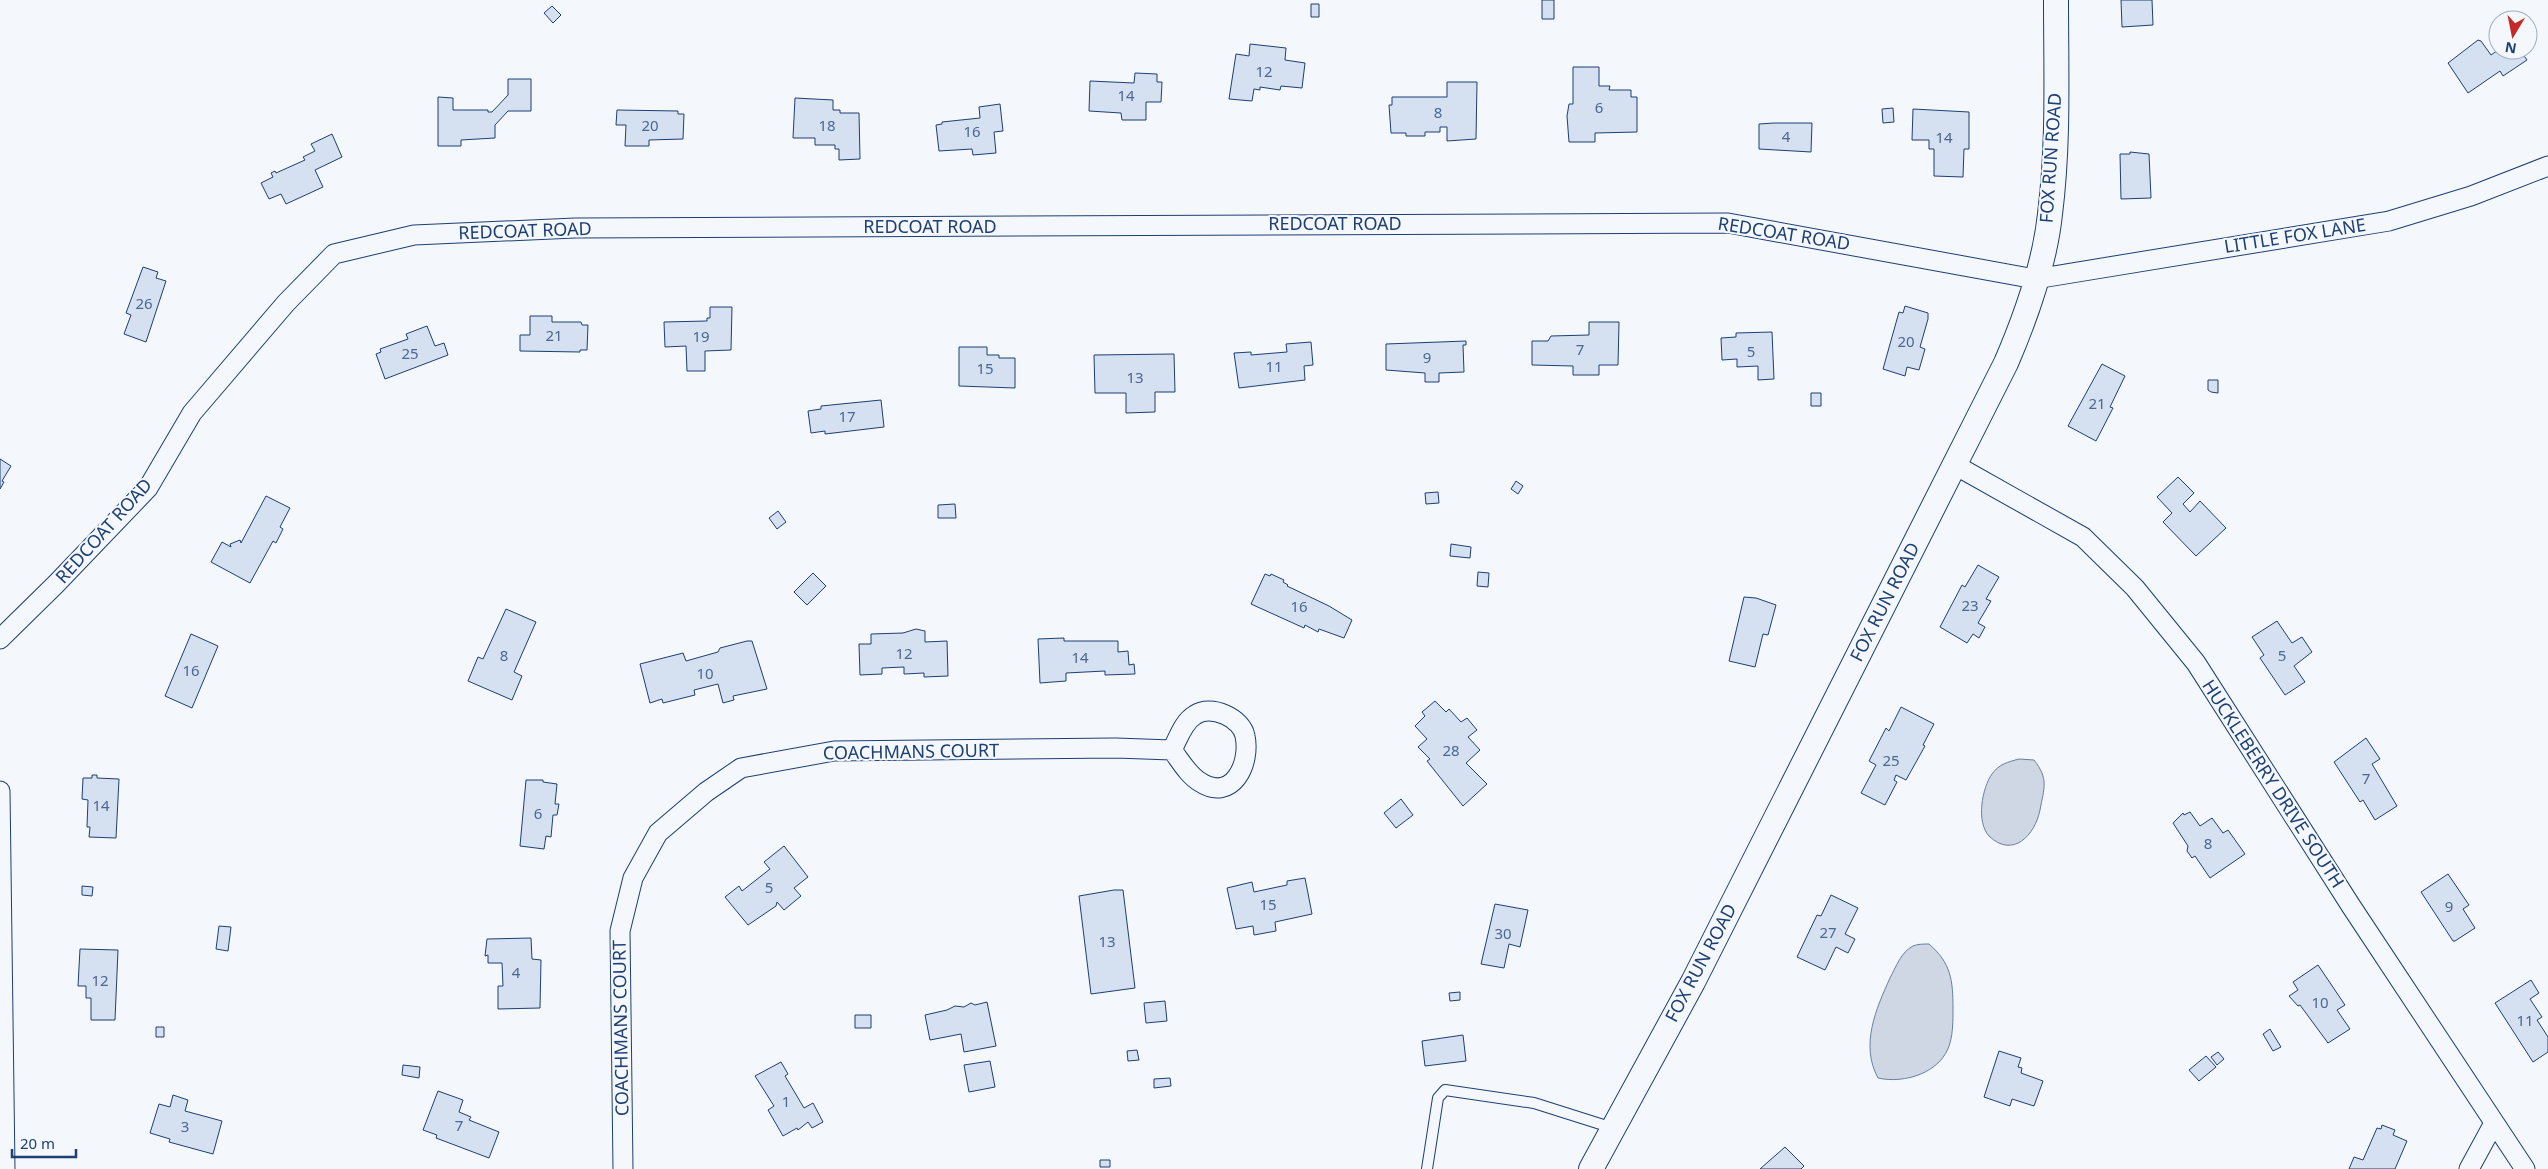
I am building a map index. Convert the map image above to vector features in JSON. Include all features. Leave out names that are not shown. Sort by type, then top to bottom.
[{"type":"street","name":"FOX RUN ROAD","points":[[1591,1169],[1693,982],[1955,465],[2006,363],[2024,321],[2050,216],[2056,0]]},
{"type":"street","name":"LITTLE FOX LANE","points":[[2035,279],[2389,221],[2471,196],[2548,166]]},
{"type":"street","name":"REDCOAT ROAD","points":[[0,639],[148,488],[192,412],[286,303],[334,254],[414,235],[575,228],[1728,223],[2035,279]]},
{"type":"street","name":"HUCKLEBERRY DRIVE SOUTH","points":[[1955,465],[2083,537],[2135,588],[2196,663],[2525,1169]]},
{"type":"street","name":"COACHMANS COURT","points":[[624,1169],[620,931],[633,878],[658,833],[706,792],[741,768],[834,750],[1106,748],[1172,750]]},
{"type":"street","points":[[0,791],[5,1169]]},
{"type":"street","points":[[2469,1169],[2494,1123]]},
{"type":"lane","points":[[1427,1169],[1438,1098],[1445,1090],[1534,1103],[1613,1128]]},
{"type":"shaded area","points":[[2019,759],[2034,760],[2044,778],[2044,790],[2040,810],[2033,828],[2022,841],[2006,845],[1998,843],[1985,830],[1982,814],[1983,796],[1992,774],[2004,764]]},
{"type":"shaded area","points":[[1929,944],[1942,958],[1951,981],[1953,1017],[1950,1043],[1946,1053],[1939,1062],[1921,1074],[1899,1079],[1878,1078],[1870,1053],[1870,1040],[1875,1015],[1890,978],[1905,952],[1915,945]]},
{"type":"building","points":[[1542,0],[1554,0],[1554,19],[1542,19]]},
{"type":"building","points":[[2121,0],[2152,0],[2153,25],[2122,27]]},
{"type":"building","points":[[1311,4],[1319,4],[1319,17],[1311,17]]},
{"type":"building","points":[[552,6],[561,15],[553,23],[544,13]]},
{"type":"building","points":[[2478,40],[2481,41],[2488,51],[2488,60],[2527,60],[2503,76],[2500,71],[2468,93],[2448,63]]},
{"type":"building","points":[[1250,44],[1286,48],[1285,60],[1305,63],[1302,88],[1281,86],[1280,90],[1260,87],[1260,90],[1254,89],[1252,101],[1229,99],[1236,54],[1249,56]]},
{"type":"building","points":[[1573,67],[1599,67],[1599,86],[1610,86],[1609,90],[1631,90],[1631,97],[1637,97],[1637,132],[1595,133],[1595,142],[1569,142],[1567,116],[1569,104],[1573,104]]},
{"type":"building","points":[[1135,73],[1157,74],[1157,82],[1162,82],[1161,102],[1146,102],[1146,120],[1122,120],[1121,113],[1089,111],[1090,81],[1134,83]]},
{"type":"building","points":[[508,79],[531,79],[531,111],[508,111],[495,125],[495,138],[461,140],[461,146],[438,146],[438,97],[453,98],[453,110],[488,110],[488,112],[492,112],[508,95]]},
{"type":"building","points":[[1447,82],[1477,82],[1476,139],[1447,141],[1447,127],[1440,127],[1440,132],[1425,132],[1425,136],[1406,136],[1406,133],[1391,133],[1389,105],[1392,105],[1392,97],[1447,97]]},
{"type":"building","points":[[795,98],[833,100],[833,110],[840,110],[840,113],[859,113],[860,159],[839,160],[839,149],[835,149],[835,145],[815,145],[815,138],[793,138]]},
{"type":"building","points":[[1000,104],[1003,131],[994,132],[996,153],[973,155],[972,149],[939,151],[936,125],[942,124],[942,122],[980,118],[979,107]]},
{"type":"building","points":[[1893,108],[1894,122],[1883,123],[1882,109]]},
{"type":"building","points":[[1913,109],[1969,112],[1969,149],[1964,149],[1963,177],[1934,176],[1934,149],[1929,149],[1929,140],[1912,140]]},
{"type":"building","points":[[617,110],[678,111],[678,114],[684,114],[683,139],[649,140],[649,146],[625,146],[626,125],[616,125]]},
{"type":"building","points":[[1812,123],[1811,152],[1759,149],[1759,124]]},
{"type":"building","points":[[332,134],[342,157],[315,170],[323,187],[286,204],[281,194],[269,199],[261,183],[273,177],[271,173],[275,171],[276,173],[305,160],[303,157],[315,151],[311,144]]},
{"type":"building","points":[[2130,152],[2149,154],[2151,198],[2121,199],[2120,154],[2130,154]]},
{"type":"building","points":[[143,267],[158,272],[156,278],[166,281],[146,342],[124,334],[131,315],[126,313]]},
{"type":"building","points":[[1905,306],[1928,313],[1928,319],[1920,347],[1925,349],[1919,370],[1907,367],[1905,376],[1883,369],[1899,312],[1903,313]]},
{"type":"building","points":[[710,307],[732,307],[731,350],[705,351],[705,371],[687,371],[686,346],[665,347],[664,322],[707,321],[707,318],[710,318]]},
{"type":"building","points":[[530,316],[552,316],[552,322],[581,322],[582,325],[588,325],[587,350],[580,350],[580,352],[520,351],[520,335],[530,335]]},
{"type":"building","points":[[1589,322],[1619,322],[1618,365],[1599,365],[1599,375],[1573,375],[1573,366],[1532,365],[1532,341],[1548,341],[1551,336],[1589,335]]},
{"type":"building","points":[[427,326],[435,346],[444,343],[448,355],[385,379],[376,354],[381,352],[380,349],[408,339],[406,334]]},
{"type":"building","points":[[1772,332],[1774,379],[1758,380],[1758,366],[1737,367],[1737,359],[1722,360],[1721,338],[1736,337],[1736,333]]},
{"type":"building","points":[[1466,341],[1466,345],[1463,345],[1464,372],[1439,373],[1439,382],[1425,382],[1425,373],[1386,370],[1386,344]]},
{"type":"building","points":[[1311,342],[1313,365],[1304,366],[1305,380],[1239,388],[1234,353],[1251,352],[1251,355],[1287,352],[1286,344]]},
{"type":"building","points":[[959,347],[987,347],[987,355],[999,355],[999,358],[1015,358],[1015,388],[959,386]]},
{"type":"building","points":[[1174,354],[1175,392],[1155,392],[1155,412],[1126,413],[1126,393],[1095,393],[1094,355]]},
{"type":"building","points":[[2102,364],[2125,376],[2110,407],[2113,408],[2096,441],[2068,426]]},
{"type":"building","points":[[2208,380],[2218,380],[2218,393],[2208,390]]},
{"type":"building","points":[[1811,393],[1821,393],[1821,406],[1811,406]]},
{"type":"building","points":[[881,400],[884,427],[825,434],[825,431],[811,433],[808,411],[821,409],[821,406]]},
{"type":"building","points":[[0,459],[11,466],[2,481],[4,482],[0,489]]},
{"type":"building","points":[[2178,477],[2194,493],[2183,504],[2190,512],[2200,501],[2226,528],[2196,556],[2163,522],[2172,513],[2157,497]]},
{"type":"building","points":[[1516,481],[1523,486],[1518,494],[1511,489]]},
{"type":"building","points":[[1438,492],[1439,503],[1426,504],[1425,493]]},
{"type":"building","points":[[266,496],[290,508],[280,527],[283,529],[276,543],[273,541],[250,583],[211,562],[222,542],[231,547],[230,544],[240,540],[241,543]]},
{"type":"building","points":[[955,504],[956,518],[938,518],[938,505]]},
{"type":"building","points":[[778,511],[786,522],[777,529],[769,518]]},
{"type":"building","points":[[1451,544],[1471,547],[1470,558],[1450,556]]},
{"type":"building","points":[[1978,565],[1999,577],[1986,599],[1991,601],[1978,623],[1985,627],[1979,638],[1973,634],[1967,643],[1940,627],[1962,585],[1965,587]]},
{"type":"building","points":[[1478,572],[1489,573],[1488,587],[1477,586]]},
{"type":"building","points":[[813,573],[826,586],[807,605],[794,592]]},
{"type":"building","points":[[1265,574],[1270,576],[1271,574],[1284,580],[1283,582],[1287,586],[1329,606],[1352,620],[1344,638],[1319,629],[1318,632],[1305,625],[1304,628],[1251,604]]},
{"type":"building","points":[[1744,597],[1756,598],[1776,605],[1768,635],[1763,634],[1755,667],[1729,661]]},
{"type":"building","points":[[506,609],[536,622],[514,672],[522,676],[512,700],[468,681],[478,657],[483,659]]},
{"type":"building","points":[[2277,621],[2292,643],[2302,637],[2312,652],[2294,666],[2305,682],[2285,695],[2260,658],[2264,655],[2252,637]]},
{"type":"building","points":[[916,629],[925,631],[925,642],[947,641],[948,676],[924,677],[924,673],[904,674],[904,667],[882,668],[882,674],[860,675],[859,644],[871,644],[871,634],[903,633]]},
{"type":"building","points":[[191,634],[218,646],[192,708],[165,696]]},
{"type":"building","points":[[1064,638],[1064,641],[1118,641],[1118,652],[1128,651],[1129,665],[1134,664],[1135,674],[1105,675],[1105,671],[1066,673],[1066,681],[1040,683],[1038,639]]},
{"type":"building","points":[[752,641],[767,689],[733,696],[734,700],[723,703],[718,684],[694,690],[695,695],[663,703],[662,699],[650,703],[640,664],[683,653],[686,661],[718,652],[720,648]]},
{"type":"building","points":[[1435,701],[1446,712],[1449,709],[1461,722],[1467,718],[1477,730],[1468,737],[1480,750],[1466,763],[1487,784],[1463,806],[1427,761],[1430,759],[1418,747],[1427,739],[1415,726],[1425,716],[1422,712]]},
{"type":"building","points":[[1901,707],[1934,724],[1923,745],[1925,746],[1906,780],[1896,775],[1894,780],[1897,782],[1885,805],[1861,793],[1876,765],[1869,761],[1886,728],[1889,731]]},
{"type":"building","points":[[2366,738],[2380,759],[2372,764],[2397,806],[2375,820],[2363,800],[2360,802],[2334,762]]},
{"type":"building","points":[[92,775],[97,775],[97,778],[119,779],[116,838],[89,837],[90,827],[87,827],[88,800],[82,799],[83,778],[92,778]]},
{"type":"building","points":[[526,780],[543,780],[543,782],[557,784],[555,804],[559,804],[557,815],[553,815],[551,837],[546,836],[544,849],[520,846]]},
{"type":"building","points":[[1401,799],[1413,815],[1396,828],[1384,813]]},
{"type":"building","points":[[2190,812],[2200,826],[2212,818],[2223,833],[2228,830],[2245,854],[2210,878],[2195,856],[2192,858],[2187,851],[2188,846],[2173,823],[2183,813],[2184,815]]},
{"type":"building","points":[[784,846],[808,877],[794,888],[801,896],[784,910],[777,902],[776,906],[748,925],[725,897],[739,886],[742,891],[770,869],[764,862]]},
{"type":"building","points":[[2448,874],[2469,905],[2463,909],[2475,928],[2455,941],[2453,941],[2421,892]]},
{"type":"building","points":[[1305,878],[1312,914],[1275,922],[1276,931],[1254,935],[1253,926],[1236,929],[1227,888],[1252,882],[1254,892],[1287,885],[1287,881]]},
{"type":"building","points":[[82,886],[93,887],[92,896],[82,895]]},
{"type":"building","points":[[1123,890],[1135,988],[1091,994],[1079,896]]},
{"type":"building","points":[[1831,895],[1858,908],[1845,934],[1855,939],[1848,953],[1836,947],[1825,970],[1797,957],[1817,915],[1821,916]]},
{"type":"building","points":[[1495,904],[1528,910],[1520,947],[1509,944],[1504,968],[1481,964]]},
{"type":"building","points":[[219,926],[231,927],[228,951],[216,949]]},
{"type":"building","points":[[531,938],[532,959],[541,960],[540,1008],[498,1009],[498,986],[503,986],[502,963],[488,963],[488,955],[485,956],[487,939]]},
{"type":"building","points":[[80,949],[118,950],[115,1020],[91,1020],[91,998],[86,998],[86,986],[78,986]]},
{"type":"building","points":[[2318,965],[2345,1005],[2337,1010],[2350,1029],[2328,1043],[2300,1005],[2298,1006],[2289,996],[2298,990],[2293,982]]},
{"type":"building","points":[[2531,980],[2539,993],[2530,999],[2542,1017],[2537,1020],[2548,1037],[2548,1052],[2533,1062],[2495,1003]]},
{"type":"building","points":[[1460,992],[1460,1000],[1450,1001],[1449,993]]},
{"type":"building","points":[[1165,1001],[1167,1021],[1146,1023],[1144,1003]]},
{"type":"building","points":[[987,1002],[996,1046],[964,1052],[961,1034],[930,1040],[925,1015],[947,1010],[955,1006],[964,1007],[971,1003],[975,1005]]},
{"type":"building","points":[[855,1015],[871,1015],[871,1028],[855,1028]]},
{"type":"building","points":[[156,1027],[164,1027],[164,1037],[156,1037]]},
{"type":"building","points":[[2270,1029],[2281,1047],[2273,1051],[2263,1034]]},
{"type":"building","points":[[1463,1035],[1466,1061],[1425,1066],[1422,1041]]},
{"type":"building","points":[[1137,1050],[1139,1060],[1128,1061],[1127,1051]]},
{"type":"building","points":[[1999,1051],[2021,1058],[2018,1067],[2022,1068],[2021,1073],[2043,1081],[2034,1106],[2012,1099],[2010,1106],[1984,1097]]},
{"type":"building","points":[[2218,1052],[2224,1059],[2217,1065],[2211,1057]]},
{"type":"building","points":[[2206,1056],[2216,1067],[2199,1081],[2189,1070]]},
{"type":"building","points":[[990,1061],[995,1087],[969,1092],[964,1065]]},
{"type":"building","points":[[781,1062],[788,1074],[785,1076],[804,1108],[813,1103],[823,1122],[812,1128],[808,1122],[798,1130],[797,1128],[783,1136],[768,1110],[774,1106],[755,1076]]},
{"type":"building","points":[[403,1065],[420,1067],[419,1078],[402,1075]]},
{"type":"building","points":[[1170,1078],[1171,1086],[1154,1088],[1154,1079]]},
{"type":"building","points":[[438,1091],[463,1100],[459,1112],[471,1117],[469,1120],[499,1132],[489,1158],[436,1138],[437,1135],[423,1130]]},
{"type":"building","points":[[173,1095],[188,1100],[185,1111],[222,1121],[213,1154],[169,1142],[170,1139],[150,1133],[159,1104],[170,1107]]},
{"type":"building","points":[[2382,1125],[2395,1130],[2393,1135],[2407,1141],[2395,1169],[2349,1169],[2354,1157],[2363,1160],[2377,1128],[2381,1129]]},
{"type":"building","points":[[1785,1147],[1804,1166],[1801,1169],[1760,1169]]},
{"type":"building","points":[[1100,1160],[1110,1160],[1110,1167],[1100,1167]]}]
